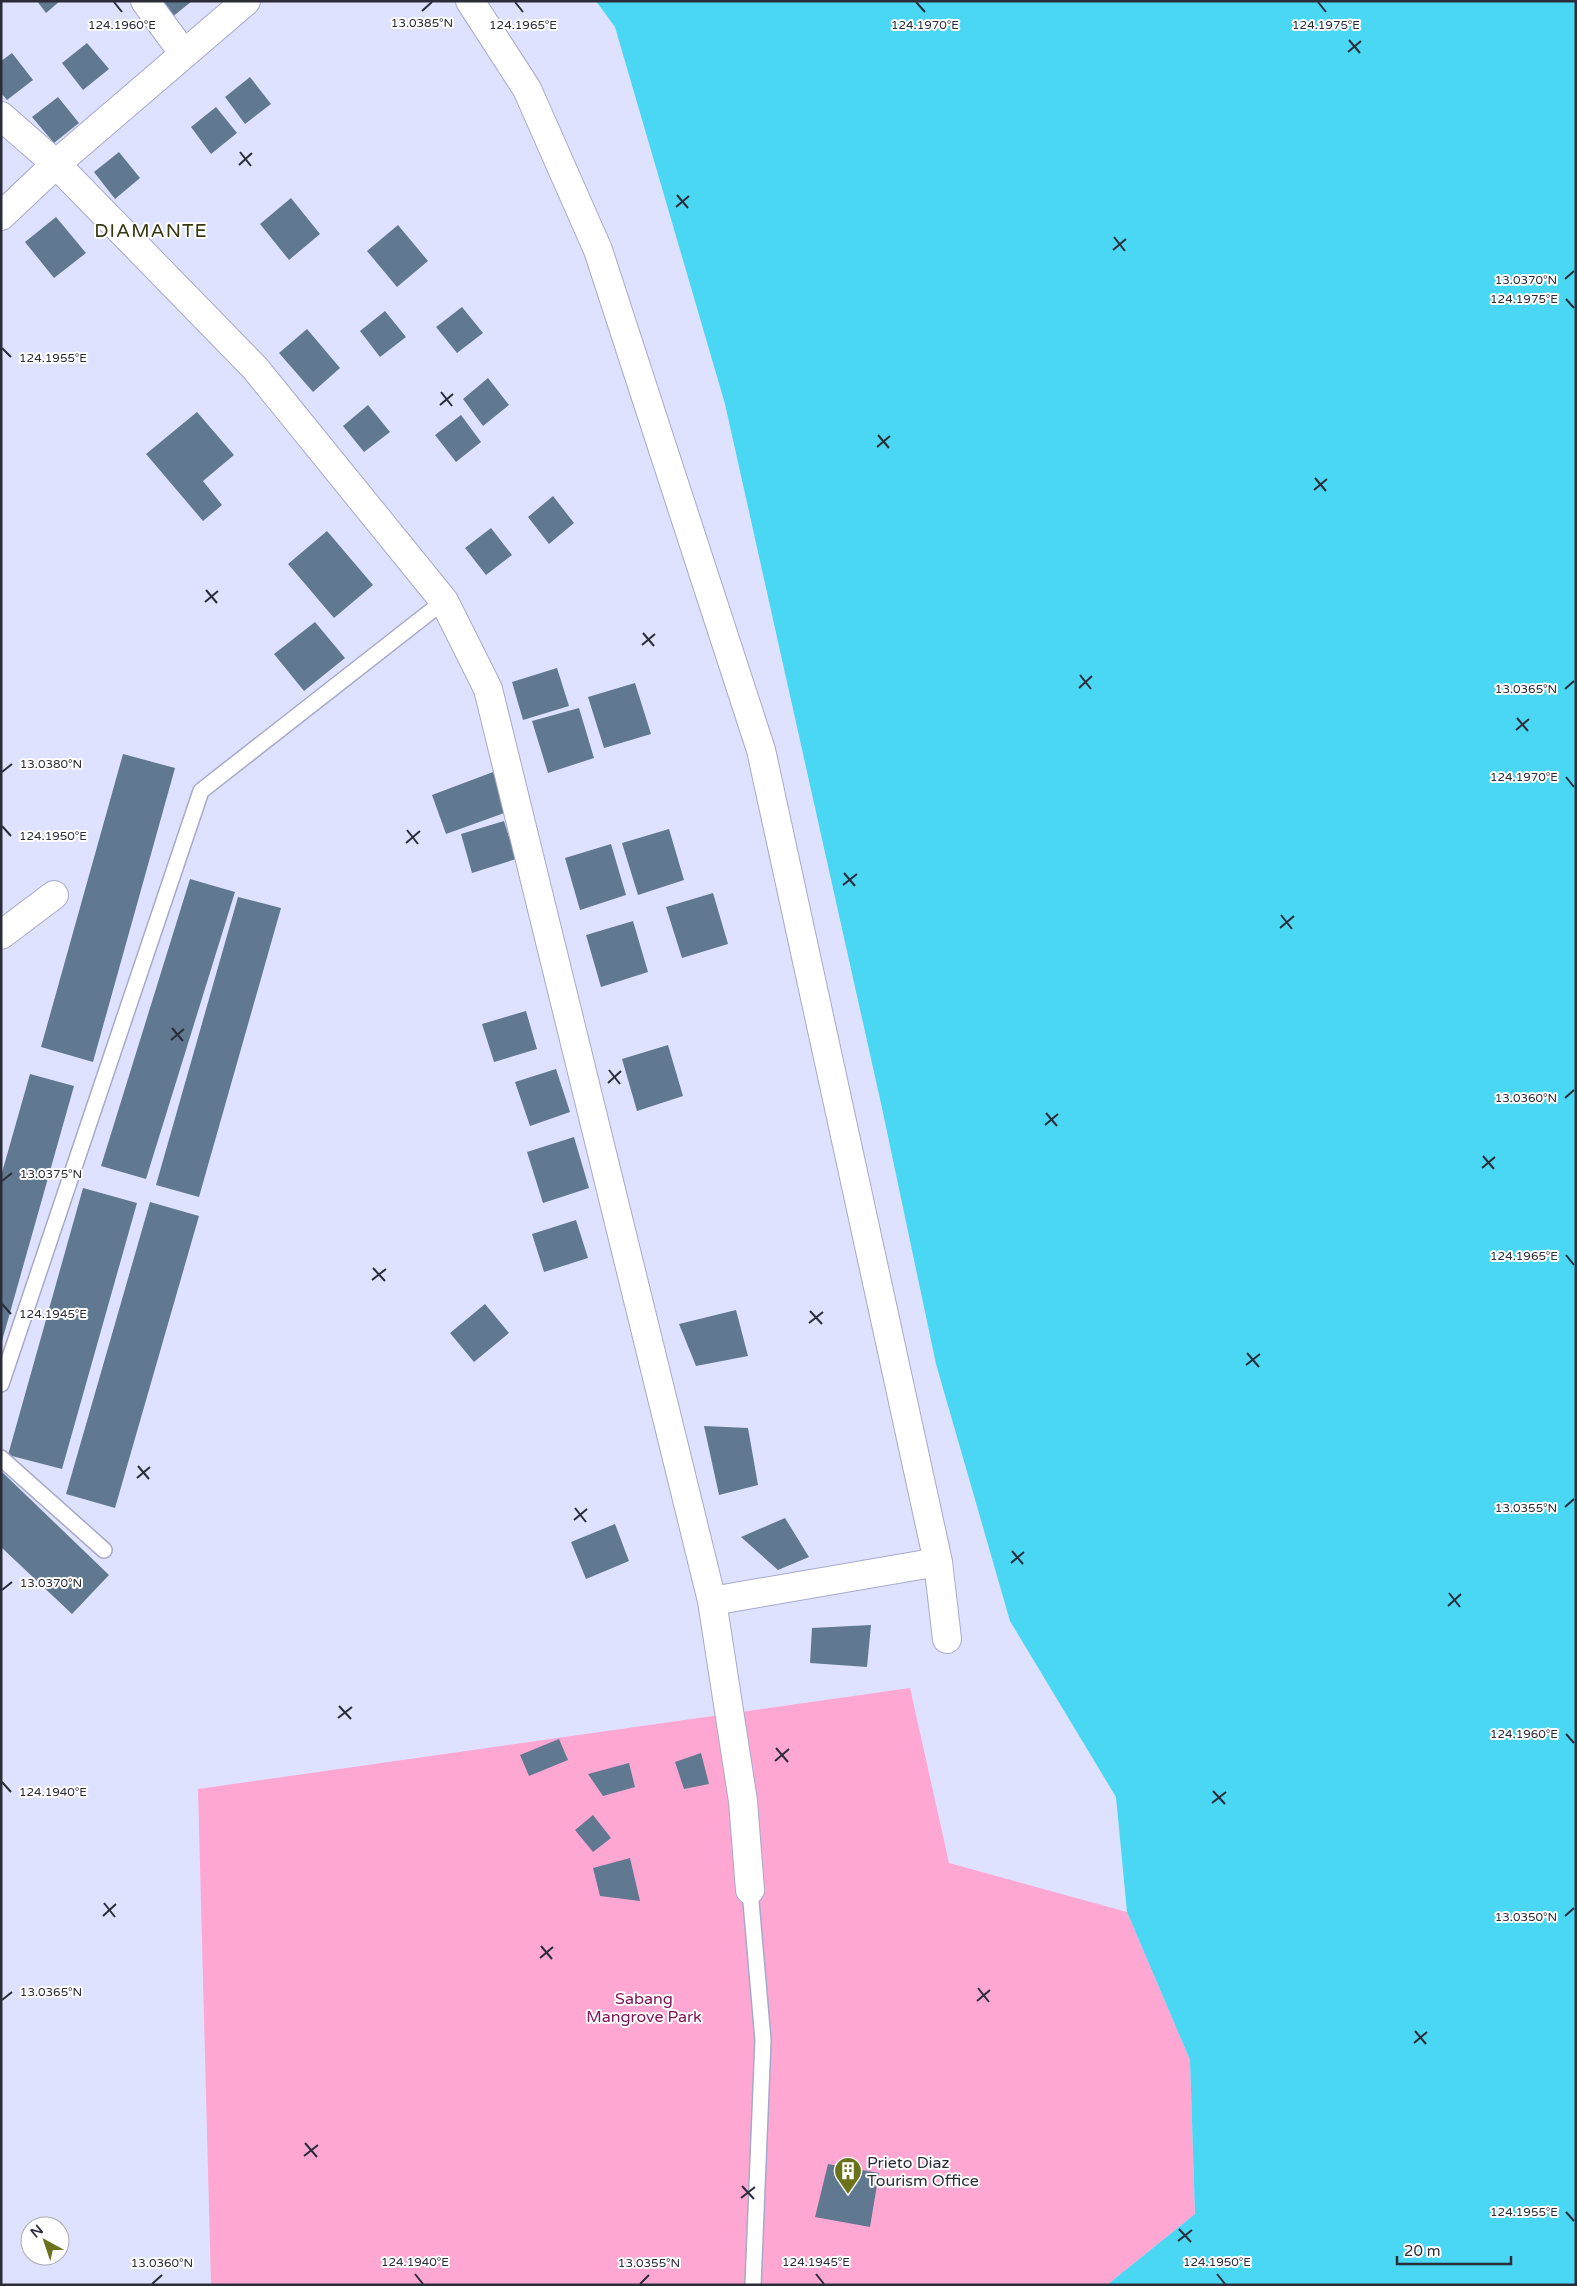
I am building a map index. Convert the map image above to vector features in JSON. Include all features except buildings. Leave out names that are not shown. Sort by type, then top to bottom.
[{"type":"street","points":[[145,1],[184,54]]},
{"type":"street","points":[[1,216],[56,164],[246,1]]},
{"type":"street","points":[[470,1],[527,89],[598,250],[761,750],[938,1562],[947,1639]]},
{"type":"street","points":[[1,116],[56,164],[255,368],[444,601],[488,688],[712,1601],[743,1801],[750,1890]]},
{"type":"street","points":[[1,935],[54,895]]},
{"type":"street","points":[[712,1601],[938,1562]]},
{"type":"lane","points":[[1,1384],[201,791],[444,601]]},
{"type":"lane","points":[[1,1458],[104,1550]]},
{"type":"lane","points":[[750,1890],[763,2040],[753,2285]]},
{"type":"green space","name":"Sabang Mangrove Park","points":[[910,1688],[949,1863],[1127,1912],[1190,2060],[1195,2214],[1107,2285],[211,2285],[198,1789]]},
{"type":"water","points":[[596,1],[1576,1],[1576,2285],[1107,2285],[1195,2214],[1190,2060],[1127,1912],[1116,1797],[1010,1621],[936,1364],[882,1108],[725,404],[615,27]]},
{"type":"place","name":"Prieto Diaz Tourism Office","points":[[848,2195]]},
{"type":"district","name":"DIAMANTE","points":[[151,230]]}]
